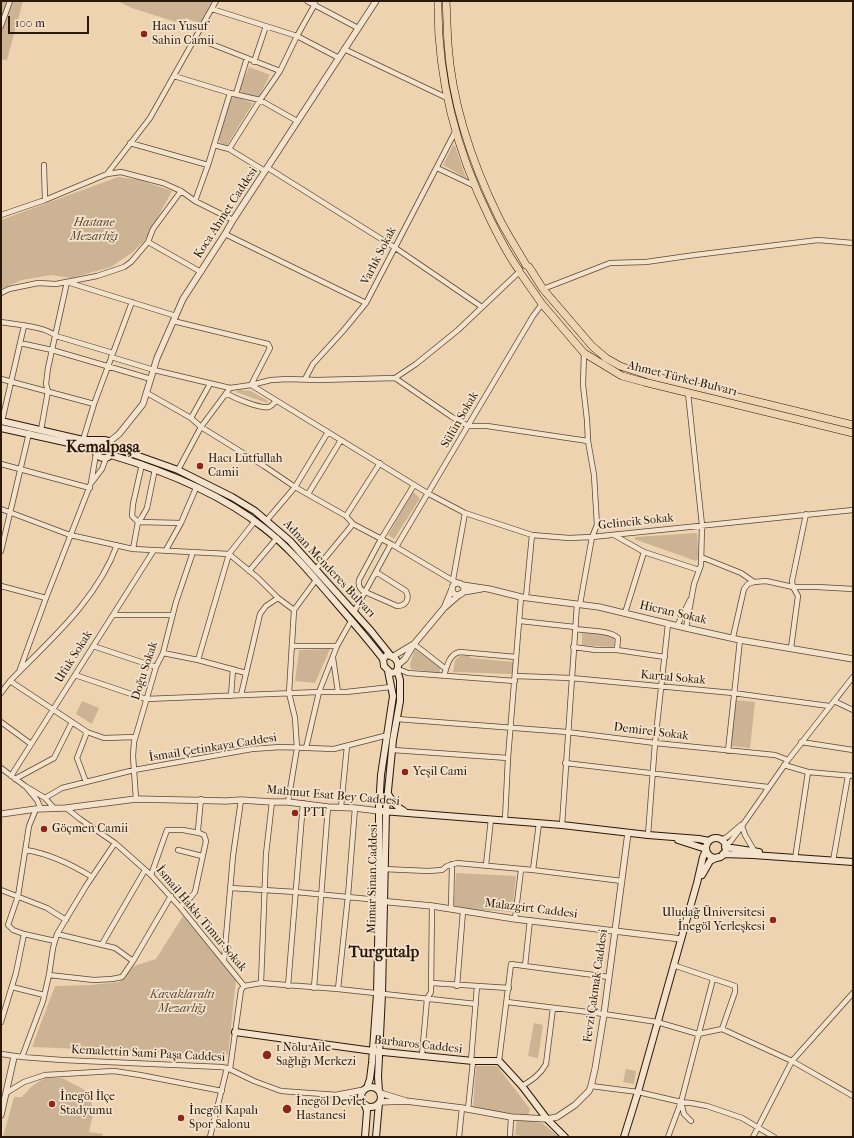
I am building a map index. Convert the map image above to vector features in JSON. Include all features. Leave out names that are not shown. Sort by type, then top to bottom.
[{"type":"main road","name":"Ahmet Türkel Bulvarı","points":[[438,1],[439,42],[447,98],[456,132],[475,186],[507,254],[542,304],[584,353],[622,376],[853,433]]},
{"type":"main road","name":"Ahmet Türkel Bulvarı","points":[[446,1],[449,51],[456,100],[481,180],[496,213],[527,266],[543,289],[592,346],[606,358],[620,366],[648,375],[853,425]]},
{"type":"main road","points":[[520,272],[521,265],[527,266]]},
{"type":"main road","name":"Adnan Menderes Bulvarı","points":[[2,423],[83,440],[102,440],[178,470],[232,497],[255,511],[290,541],[392,656]]},
{"type":"main road","name":"Adnan Menderes Bulvarı","points":[[2,423],[29,433],[78,445],[96,452],[100,457],[108,457],[142,464],[231,505],[255,521],[276,538],[316,580],[383,659]]},
{"type":"main road","points":[[96,452],[96,446],[102,440]]},
{"type":"main road","points":[[108,457],[112,453],[111,444]]},
{"type":"main road","points":[[379,811],[382,774],[393,696],[388,671],[384,666],[383,659],[387,656],[392,656],[396,659],[398,668],[400,680],[400,701],[386,811]]},
{"type":"main road","points":[[388,671],[394,673],[398,668]]},
{"type":"main road","points":[[388,794],[399,809],[408,813]]},
{"type":"main road","name":"Mahmut Esat Bey Caddesi","points":[[379,811],[562,824],[663,836]]},
{"type":"main road","name":"Mimar Sinan Caddesi","points":[[379,811],[382,901],[376,1051],[380,1092]]},
{"type":"main road","name":"Mimar Sinan Caddesi","points":[[381,868],[386,811]]},
{"type":"main road","points":[[663,836],[709,841],[715,838],[721,840],[725,846],[774,857]]},
{"type":"main road","points":[[663,836],[693,843],[706,849],[712,857],[721,855],[853,862]]},
{"type":"main road","points":[[624,1137],[697,883],[703,857],[709,841]]},
{"type":"main road","points":[[697,883],[710,861],[721,855],[725,846]]},
{"type":"main road","name":"Barbaros Caddesi","points":[[235,1032],[376,1051],[472,1061],[498,1061]]},
{"type":"main road","name":"Mimar Sinan Caddesi","points":[[365,1089],[370,1079],[376,1051]]},
{"type":"main road","points":[[498,1061],[522,1086],[548,1119],[565,1137]]},
{"type":"main road","points":[[365,1137],[367,1111],[361,1096],[365,1089],[373,1088],[380,1092],[381,1100],[376,1137]]},
{"type":"main road","points":[[364,1104],[371,1107],[380,1102]]},
{"type":"street","points":[[1,26],[10,1]]},
{"type":"street","points":[[106,174],[150,118],[216,1]]},
{"type":"street","points":[[307,1],[358,28]]},
{"type":"street","name":"Koca Ahmet Caddesi","points":[[111,444],[143,404],[157,358],[183,299],[376,1]]},
{"type":"street","points":[[229,149],[280,71],[315,4]]},
{"type":"street","points":[[212,9],[297,36],[339,58]]},
{"type":"street","points":[[254,62],[266,26]]},
{"type":"street","points":[[196,38],[280,71]]},
{"type":"street","points":[[344,49],[447,98]]},
{"type":"street","points":[[236,94],[247,58]]},
{"type":"street","points":[[174,76],[230,93],[260,100],[297,121]]},
{"type":"street","points":[[195,201],[208,165],[230,93]]},
{"type":"street","name":"Varlık Sokak","points":[[305,379],[313,364],[366,303],[394,247],[456,132]]},
{"type":"street","points":[[130,143],[208,165]]},
{"type":"street","points":[[214,144],[229,149],[266,170],[394,247],[482,307]]},
{"type":"street","points":[[44,165],[45,200]]},
{"type":"street","points":[[437,168],[475,186]]},
{"type":"street","points":[[1,215],[45,200],[106,174],[121,172],[163,183],[181,191],[195,201],[233,220]]},
{"type":"street","points":[[1,293],[9,289],[38,283],[56,284],[97,276],[124,267],[131,262],[148,242],[153,229],[181,191]]},
{"type":"street","points":[[225,234],[366,303]]},
{"type":"street","points":[[543,289],[610,263],[646,262],[818,240],[853,243]]},
{"type":"street","points":[[148,242],[201,272]]},
{"type":"street","points":[[1,322],[51,332],[56,336],[154,370],[230,388],[271,380],[395,378],[416,364],[458,330],[520,272]]},
{"type":"street","points":[[67,282],[132,302],[174,318],[268,344],[270,348],[251,385]]},
{"type":"street","points":[[41,430],[48,391],[46,384],[67,282]]},
{"type":"street","points":[[83,440],[94,404],[132,302]]},
{"type":"street","name":"Sülün Sokak","points":[[396,547],[533,316],[542,304]]},
{"type":"street","points":[[2,423],[24,326]]},
{"type":"street","points":[[20,343],[52,350],[151,379]]},
{"type":"street","points":[[562,824],[575,628],[578,604],[592,537],[597,525],[594,475],[588,441],[583,385],[584,353]]},
{"type":"street","points":[[395,378],[452,417],[468,426],[487,426],[588,441]]},
{"type":"street","points":[[1,379],[94,404]]},
{"type":"street","points":[[191,418],[210,384]]},
{"type":"street","name":"Gelincik Sokak","points":[[251,385],[380,463],[428,494],[465,513],[532,535],[569,538],[592,537],[853,510]]},
{"type":"street","points":[[178,470],[201,427],[230,388]]},
{"type":"street","points":[[147,393],[191,418],[201,427],[295,487],[346,516],[354,524],[391,544],[464,588],[462,593],[444,608],[414,644],[398,668]]},
{"type":"street","points":[[226,393],[232,397],[265,407],[271,406],[276,401]]},
{"type":"street","points":[[686,628],[694,584],[701,565],[702,525],[688,393]]},
{"type":"street","points":[[266,520],[295,487],[328,432]]},
{"type":"street","points":[[1,551],[29,433]]},
{"type":"street","points":[[308,494],[341,440]]},
{"type":"street","points":[[19,672],[90,485],[96,452]]},
{"type":"street","points":[[90,485],[102,469],[108,457]]},
{"type":"street","points":[[346,516],[380,463]]},
{"type":"street","points":[[1,464],[90,485]]},
{"type":"street","points":[[142,464],[132,509],[132,516],[138,522],[181,523]]},
{"type":"street","points":[[134,549],[138,522],[146,508],[155,469]]},
{"type":"street","points":[[376,572],[406,591],[408,596],[404,605],[397,606],[365,592],[360,588],[359,580],[381,539],[414,485]]},
{"type":"street","points":[[166,550],[181,523],[196,488]]},
{"type":"street","points":[[1,509],[70,535],[134,549],[229,554],[278,598],[294,610]]},
{"type":"street","points":[[444,608],[453,585],[457,583],[465,513]]},
{"type":"street","points":[[791,648],[798,596],[793,587],[792,581],[806,514]]},
{"type":"street","points":[[198,660],[229,554],[255,521]]},
{"type":"street","points":[[316,569],[354,524]]},
{"type":"street","points":[[505,820],[516,657],[532,535]]},
{"type":"street","points":[[613,535],[644,552],[699,570]]},
{"type":"street","points":[[249,571],[276,538]]},
{"type":"street","points":[[354,612],[391,544]]},
{"type":"street","points":[[1,693],[3,687],[82,606],[111,562],[117,545]]},
{"type":"street","name":"Ufuk Sokak","points":[[13,777],[30,744],[54,710],[154,550]]},
{"type":"street","name":"Doğu Sokak","points":[[136,799],[133,756],[135,737],[193,552]]},
{"type":"street","points":[[625,613],[644,552]]},
{"type":"street","points":[[701,557],[741,574],[754,582]]},
{"type":"street","points":[[288,802],[297,748],[295,718],[289,693],[294,610],[316,580]]},
{"type":"street","points":[[733,637],[744,589],[748,584],[766,581],[793,587],[853,589]]},
{"type":"street","points":[[457,583],[489,589]]},
{"type":"street","points":[[1,586],[46,598]]},
{"type":"street","points":[[452,589],[455,594],[489,589]]},
{"type":"street","name":"Hicran Sokak","points":[[489,589],[523,597],[599,607],[668,624],[733,637],[740,640],[853,659]]},
{"type":"street","points":[[677,626],[692,595]]},
{"type":"street","points":[[241,695],[260,614],[266,606],[278,598]]},
{"type":"street","points":[[113,615],[172,615]]},
{"type":"street","points":[[306,748],[319,692],[337,646],[351,621]]},
{"type":"street","points":[[520,621],[610,633],[618,638],[617,650]]},
{"type":"street","points":[[648,835],[655,743],[668,624]]},
{"type":"street","points":[[728,751],[740,640]]},
{"type":"street","points":[[392,656],[414,644]]},
{"type":"street","points":[[414,644],[446,669]]},
{"type":"street","points":[[93,646],[156,667]]},
{"type":"street","points":[[292,646],[337,646]]},
{"type":"street","points":[[573,647],[596,650],[617,650],[665,657]]},
{"type":"street","points":[[444,676],[450,658],[455,653],[460,652],[516,657]]},
{"type":"street","points":[[162,653],[198,660],[246,673]]},
{"type":"street","points":[[332,658],[338,692]]},
{"type":"street","name":"Kartal Sokak","points":[[398,668],[408,673],[444,676],[515,679],[571,678],[734,693],[828,706]]},
{"type":"street","points":[[231,696],[233,669]]},
{"type":"street","points":[[75,675],[146,699],[338,692],[391,687]]},
{"type":"street","points":[[725,846],[731,841],[768,787],[828,706],[834,701],[853,677]]},
{"type":"street","points":[[10,681],[87,732],[104,738],[135,737]]},
{"type":"street","points":[[834,701],[853,710]]},
{"type":"street","name":"Demirel Sokak","points":[[397,719],[567,732],[655,743],[775,755],[788,760]]},
{"type":"street","points":[[1,722],[30,744]]},
{"type":"street","points":[[13,777],[54,758],[72,722]]},
{"type":"street","points":[[86,782],[77,758],[87,732]]},
{"type":"street","name":"İsmail Çetinkaya Caddesi","points":[[45,798],[62,788],[134,770],[252,749],[281,747],[334,749],[388,736]]},
{"type":"street","points":[[801,742],[853,750]]},
{"type":"street","points":[[341,807],[348,746]]},
{"type":"street","points":[[393,750],[508,758]]},
{"type":"street","points":[[566,763],[768,787]]},
{"type":"street","points":[[784,765],[808,772],[850,776],[833,861]]},
{"type":"street","points":[[1,768],[25,786],[45,798],[54,808]]},
{"type":"street","points":[[795,859],[808,772]]},
{"type":"street","points":[[25,786],[37,800],[38,809],[29,826],[18,896],[8,925],[12,930],[55,941]]},
{"type":"street","name":"Mahmut Esat Bey Caddesi","points":[[1,814],[38,809],[66,808],[136,799],[201,799],[288,802],[379,811]]},
{"type":"street","points":[[199,833],[201,799]]},
{"type":"street","points":[[224,960],[233,856],[241,800]]},
{"type":"street","points":[[261,983],[266,854],[272,802]]},
{"type":"street","points":[[288,986],[303,803]]},
{"type":"street","points":[[314,988],[328,807]]},
{"type":"street","name":"İsmail Hakkı Timur Sokak","points":[[66,808],[115,843],[151,875],[171,896],[244,986]]},
{"type":"street","points":[[338,989],[348,896],[355,808]]},
{"type":"street","points":[[486,866],[490,819]]},
{"type":"street","points":[[533,870],[539,823]]},
{"type":"street","points":[[721,840],[743,824]]},
{"type":"street","points":[[743,824],[744,836],[755,852]]},
{"type":"street","points":[[151,875],[167,830],[183,830],[204,835],[206,841],[195,892],[180,907]]},
{"type":"street","name":"Fevzi Çakmak Caddesi","points":[[548,1119],[557,1117],[575,1105],[589,1091],[591,1086],[604,1014],[628,833]]},
{"type":"street","points":[[22,1058],[44,995],[57,934],[115,843]]},
{"type":"street","points":[[26,850],[54,857],[92,877]]},
{"type":"street","points":[[178,850],[202,856]]},
{"type":"street","points":[[381,868],[428,871],[442,870],[452,864],[533,870],[622,881]]},
{"type":"street","points":[[451,909],[452,864]]},
{"type":"street","points":[[102,944],[145,870]]},
{"type":"street","points":[[515,918],[521,870]]},
{"type":"street","points":[[231,888],[348,896],[382,901]]},
{"type":"street","points":[[1,890],[47,908],[66,920]]},
{"type":"street","points":[[49,975],[94,980],[117,979],[122,977],[171,896]]},
{"type":"street","name":"Malazgirt Caddesi","points":[[382,901],[432,906],[681,939]]},
{"type":"street","points":[[422,1055],[427,999],[431,992],[432,983],[432,906]]},
{"type":"street","points":[[458,986],[463,911]]},
{"type":"street","points":[[525,966],[530,920]]},
{"type":"street","points":[[1,1022],[20,960],[24,934]]},
{"type":"street","points":[[57,934],[115,948],[133,961]]},
{"type":"street","points":[[498,1061],[509,988],[511,964],[608,977]]},
{"type":"street","points":[[673,966],[735,986],[722,1029]]},
{"type":"street","points":[[668,1137],[681,1102],[713,979]]},
{"type":"street","points":[[210,1137],[228,1069],[235,1032],[240,990],[244,986],[261,983],[338,989],[476,1004]]},
{"type":"street","points":[[432,983],[458,986],[509,988]]},
{"type":"street","points":[[459,1137],[472,1061],[477,986]]},
{"type":"street","points":[[12,987],[44,995]]},
{"type":"street","points":[[754,1137],[792,1061],[853,993]]},
{"type":"street","points":[[507,1002],[657,1022],[698,1034],[722,1029],[792,1061],[853,1096]]},
{"type":"street","points":[[522,1086],[534,1079],[542,1071],[546,1064],[553,1008]]},
{"type":"street","name":"Kemalettin Sami Paşa Caddesi","points":[[1,1054],[22,1058],[186,1065],[228,1069],[281,1091],[338,1095]]},
{"type":"street","points":[[1,1115],[14,1057]]},
{"type":"street","points":[[6,1093],[24,1082],[45,1075],[114,1071],[222,1091]]},
{"type":"street","points":[[591,1086],[638,1092],[681,1102],[691,1102],[742,1118],[774,1137]]},
{"type":"street","points":[[338,1095],[365,1089]]},
{"type":"street","points":[[380,1092],[406,1101]]},
{"type":"street","points":[[338,1095],[364,1104]]},
{"type":"street","points":[[380,1102],[406,1101],[511,1117],[548,1119]]},
{"type":"street","points":[[681,1102],[684,1114],[691,1120]]},
{"type":"street","points":[[510,1137],[511,1117]]},
{"type":"green space","points":[[1,1],[23,1],[7,60],[1,59]]},
{"type":"green space","points":[[117,1],[216,1],[203,25],[186,18],[182,24],[132,8]]},
{"type":"green space","points":[[249,67],[270,75],[259,96],[248,95],[239,90]]},
{"type":"green space","points":[[235,97],[253,103],[227,145],[220,143],[219,139],[229,101],[231,98]]},
{"type":"green space","points":[[453,145],[455,146],[466,178],[443,165]]},
{"type":"green space","name":"Hastane Mezarlığı","points":[[118,177],[140,180],[172,191],[146,239],[133,252],[111,267],[71,278],[51,275],[22,280],[1,289],[1,220]]},
{"type":"green space","points":[[240,390],[251,391],[268,401],[267,403],[236,392]]},
{"type":"green space","points":[[104,442],[108,444],[110,448],[108,452],[104,454],[100,452],[98,448],[100,444]]},
{"type":"green space","points":[[413,492],[420,498],[394,539],[388,535]]},
{"type":"green space","points":[[696,533],[699,558],[696,561],[634,539],[636,537]]},
{"type":"green space","points":[[582,632],[612,636],[614,638],[614,645],[612,647],[582,645]]},
{"type":"green space","points":[[330,649],[315,683],[295,681],[299,650]]},
{"type":"green space","points":[[415,649],[441,667],[439,673],[411,669],[410,664]]},
{"type":"green space","points":[[468,655],[471,658],[513,662],[512,674],[453,672],[455,660],[460,656]]},
{"type":"green space","points":[[735,700],[755,702],[750,748],[731,746]]},
{"type":"green space","points":[[82,701],[99,708],[92,724],[76,714]]},
{"type":"green space","points":[[456,873],[516,876],[512,912],[454,908]]},
{"type":"green space","name":"Kavaklaraltı Mezarlığı","points":[[183,916],[236,980],[228,1055],[32,1047],[55,986],[91,985],[119,982],[134,966],[156,959]]},
{"type":"green space","points":[[534,1023],[543,1025],[538,1058],[528,1056]]},
{"type":"green space","points":[[476,1066],[497,1066],[530,1109],[528,1116],[473,1108]]},
{"type":"green space","points":[[626,1069],[636,1071],[634,1084],[623,1082]]},
{"type":"green space","name":"İnegöl İlçe Stadyumu","points":[[45,1078],[62,1078],[87,1091],[94,1110],[89,1132],[103,1134],[102,1137],[3,1137],[14,1097],[22,1097],[32,1086]]},
{"type":"green space","points":[[517,1119],[542,1123],[559,1137],[531,1137],[515,1135]]},
{"type":"place","name":"Hacı Yusuf Sahin Camii","points":[[144,34]]},
{"type":"place","name":"Hacı Lütfullah Camii","points":[[200,466]]},
{"type":"place","name":"Yeşil Cami","points":[[405,772]]},
{"type":"place","name":"PTT","points":[[295,813]]},
{"type":"place","name":"Göçmen Camii","points":[[44,829]]},
{"type":"place","name":"Uludağ Üniversitesi İnegöl Yerleşkesi","points":[[773,920]]},
{"type":"place","name":"1 Nolu Aile Sağlığı Merkezi","points":[[267,1055]]},
{"type":"place","name":"İnegöl İlçe Stadyumu","points":[[52,1104]]},
{"type":"place","name":"İnegöl Devlet Hastanesi","points":[[287,1109]]},
{"type":"place","name":"İnegöl Kapalı Spor Salonu","points":[[181,1118]]},
{"type":"district","name":"Kemalpaşa","points":[[103,448]]},
{"type":"district","name":"Turgutalp","points":[[384,953]]}]
